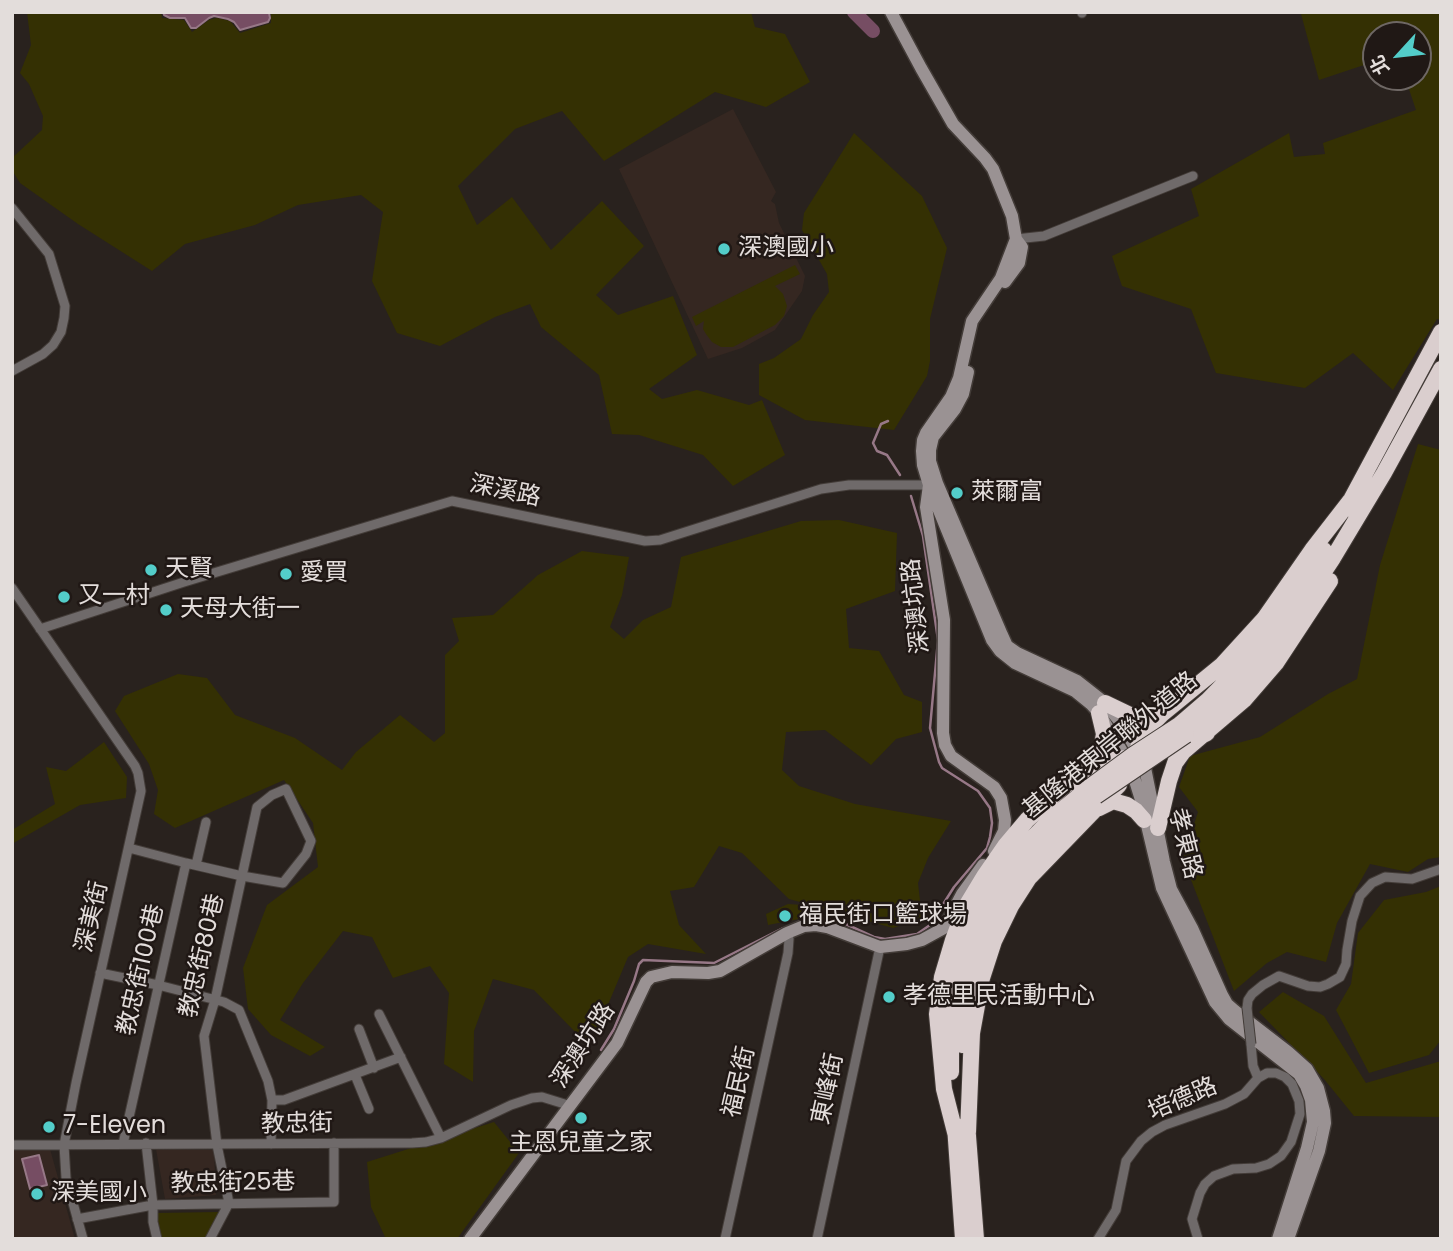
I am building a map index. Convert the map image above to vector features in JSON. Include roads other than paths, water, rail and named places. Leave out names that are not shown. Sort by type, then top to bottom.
[{"type":"highway","name":"基隆港東岸聯外道路","points":[[1182,730],[1243,664],[1306,580],[1441,332]]},
{"type":"highway","name":"基隆港東岸聯外道路","points":[[963,1239],[964,1005],[972,964],[995,905],[1031,855],[1052,817],[1094,791],[1133,755],[1215,710],[1278,641],[1333,558],[1439,372]]},
{"type":"highway","points":[[1084,821],[1113,801],[1127,805],[1151,824],[1175,763],[1183,752],[1244,700],[1276,663],[1305,621],[1351,548],[1384,472]]},
{"type":"highway","points":[[962,1134],[972,1033],[982,978],[1011,906],[1029,878],[1084,821],[1135,760],[1141,737],[1162,714],[1222,665],[1264,619],[1311,550],[1350,501]]},
{"type":"highway","points":[[962,1134],[944,1089],[937,1014],[942,977],[965,908],[1005,846],[1027,820],[1052,817],[1063,787],[1088,768],[1101,751],[1104,734],[1102,708],[1143,717],[1162,714]]},
{"type":"highway","points":[[1063,787],[1105,761],[1154,761],[1207,733]]},
{"type":"highway","name":"基隆港東岸聯外道路","points":[[962,1134],[976,1239]]},
{"type":"main road","points":[[891,12],[953,124],[993,169],[1012,216],[1016,239]]},
{"type":"main road","name":"深澳坑路","points":[[470,1239],[617,1043],[646,982],[651,977],[672,972],[720,971],[804,926],[827,927],[880,947],[922,940],[943,928],[962,894],[1001,839],[1006,820],[1001,798],[994,787],[951,756],[945,745],[944,620],[926,507],[933,484],[923,465],[923,440],[951,397],[959,378],[972,321],[1001,278],[1016,239]]},
{"type":"main road","name":"孝東路","points":[[933,484],[1007,646],[1077,681],[1102,708],[1121,723],[1135,760],[1151,824],[1162,888],[1215,1002],[1229,1019],[1299,1074],[1309,1093],[1313,1122],[1278,1239]]},
{"type":"main road","name":"孝東路","points":[[1151,824],[1171,889],[1227,1004],[1307,1069],[1318,1088],[1325,1123],[1319,1151],[1288,1239]]},
{"type":"street","points":[[1016,239],[1044,236],[1193,176]]},
{"type":"street","points":[[12,208],[49,254],[65,306],[61,332],[53,345],[43,354],[12,371]]},
{"type":"street","name":"深溪路","points":[[40,629],[196,578],[452,501],[645,541],[660,540],[821,489],[849,485],[933,484]]},
{"type":"street","name":"深美街","points":[[12,588],[135,766],[141,792],[64,1145],[66,1178],[83,1239]]},
{"type":"street","points":[[286,789],[311,841],[306,854],[283,883],[242,876],[257,807],[272,795],[286,789]]},
{"type":"street","points":[[196,865],[206,822]]},
{"type":"street","points":[[129,848],[186,863]]},
{"type":"street","name":"教忠街80巷","points":[[186,863],[242,876],[215,1000],[204,1036],[217,1145],[229,1203]]},
{"type":"street","name":"教忠街100巷","points":[[123,1144],[186,863]]},
{"type":"street","points":[[1198,1239],[1192,1219],[1205,1184],[1214,1176],[1233,1169],[1256,1168],[1281,1156],[1291,1142],[1300,1114],[1299,1101],[1292,1084],[1276,1073],[1258,1077],[1253,1066],[1247,1008],[1252,993],[1279,976],[1308,986],[1320,987],[1340,977],[1346,964],[1352,921],[1360,895],[1372,883],[1385,877],[1412,880],[1441,869]]},
{"type":"street","name":"福民街","points":[[725,1239],[788,953],[788,933]]},
{"type":"street","name":"東峰街","points":[[817,1239],[880,947]]},
{"type":"street","points":[[100,973],[231,1004],[239,1010],[266,1074],[272,1100],[271,1144]]},
{"type":"street","points":[[379,1014],[441,1138]]},
{"type":"street","points":[[359,1029],[374,1068]]},
{"type":"street","points":[[272,1100],[284,1100],[401,1057]]},
{"type":"street","points":[[355,1075],[369,1109]]},
{"type":"street","name":"培德路","points":[[1098,1239],[1116,1210],[1126,1161],[1141,1141],[1165,1125],[1225,1104],[1244,1094],[1258,1077]]},
{"type":"street","name":"教忠街","points":[[12,1145],[412,1143],[441,1138],[532,1098],[542,1097],[571,1106]]},
{"type":"street","points":[[146,1143],[157,1239]]},
{"type":"street","name":"教忠街25巷","points":[[77,1219],[153,1205],[334,1202],[334,1143]]},
{"type":"street","points":[[210,1239],[229,1203]]},
{"type":"waterway","points":[[854,12],[873,31]]},
{"type":"waterway","points":[[888,421],[881,424],[873,443],[877,451],[887,455],[900,475]]},
{"type":"waterway","points":[[806,920],[815,917],[839,921],[874,937],[885,939],[917,934],[930,925],[954,887],[987,848],[990,837],[990,808],[978,791],[942,768],[930,728],[938,640],[923,536],[911,496]]},
{"type":"waterway","points":[[601,1050],[614,1029],[639,964],[643,960],[714,963],[783,928]]},
{"type":"place","name":"深澳國小","points":[[724,249]]},
{"type":"place","name":"萊爾富","points":[[957,493]]},
{"type":"place","name":"天賢","points":[[151,570]]},
{"type":"place","name":"愛買","points":[[286,574]]},
{"type":"place","name":"又一村","points":[[64,597]]},
{"type":"place","name":"天母大街一","points":[[166,610]]},
{"type":"place","name":"福民街口籃球場","points":[[785,916]]},
{"type":"place","name":"孝德里民活動中心","points":[[889,997]]},
{"type":"place","name":"主恩兒童之家","points":[[581,1118]]},
{"type":"place","name":"7-Eleven","points":[[49,1127]]},
{"type":"place","name":"深美國小","points":[[37,1194]]}]
